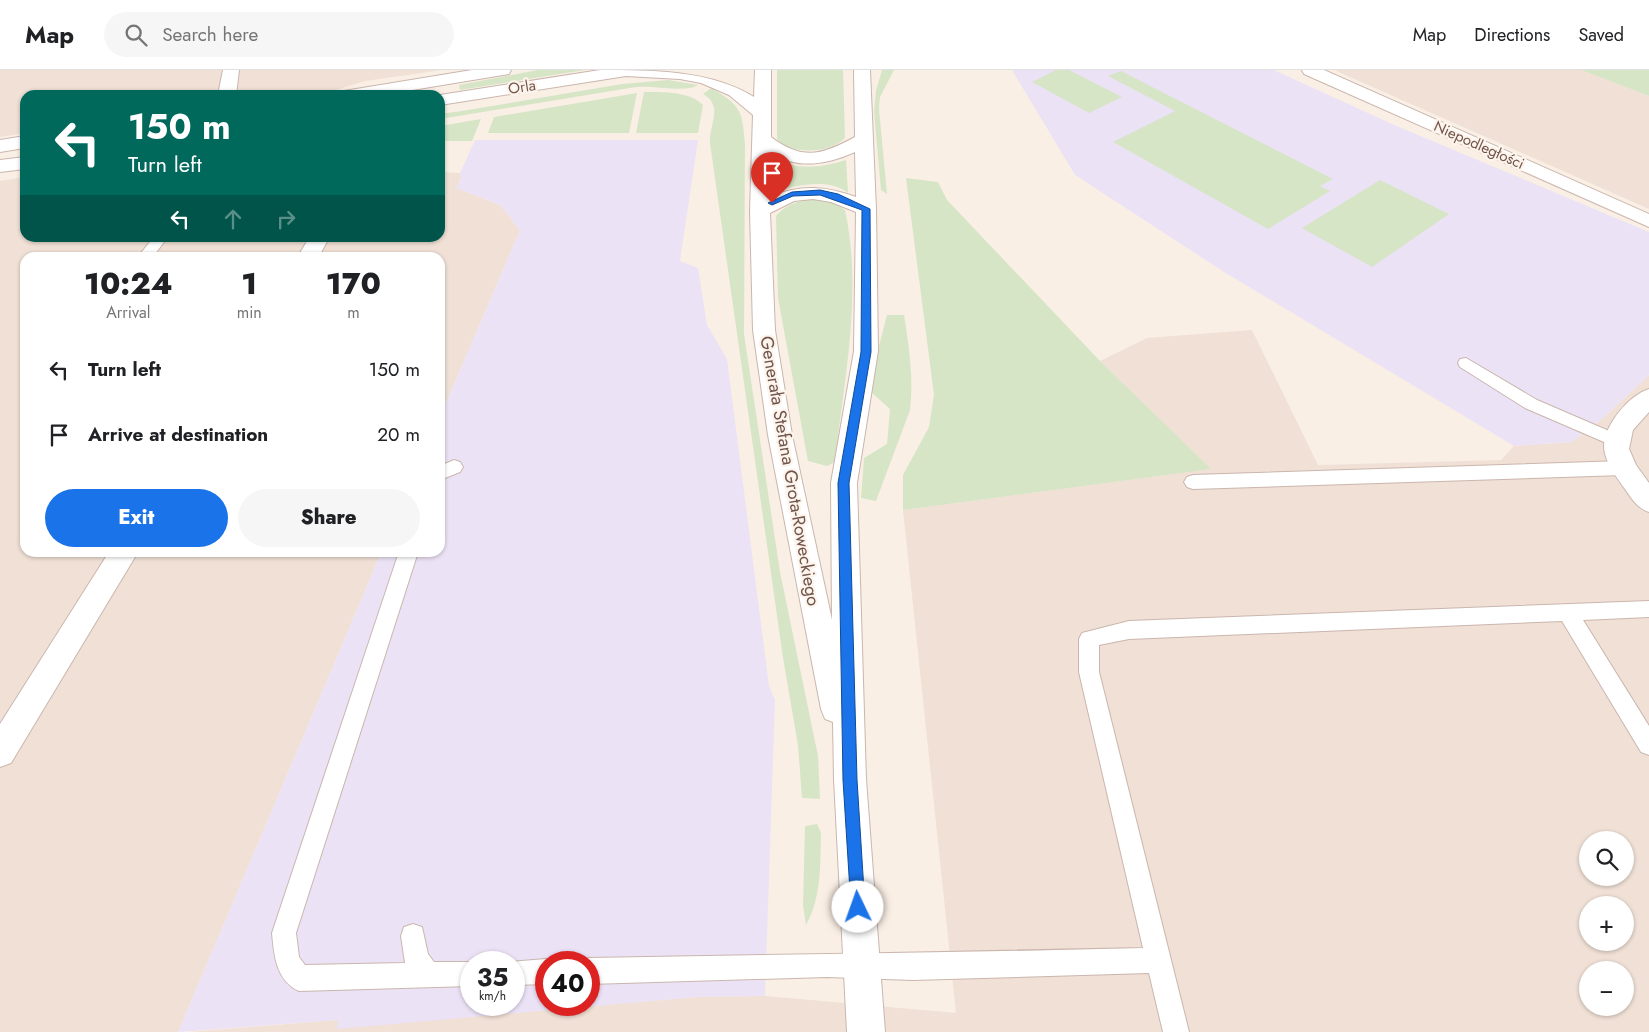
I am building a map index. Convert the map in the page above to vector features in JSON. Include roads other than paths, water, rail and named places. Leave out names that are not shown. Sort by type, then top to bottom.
[{"type":"street","points":[[228,90],[231,70]]},
{"type":"street","name":"Orla","points":[[381,90],[503,70]]},
{"type":"street","name":"Generała Stefana Grota-Roweckiego","points":[[763,70],[760,138],[760,211],[764,330],[780,435],[850,780]]},
{"type":"street","name":"Generała Stefana Grota-Roweckiego","points":[[862,70],[862,140],[866,209],[866,352],[844,483],[850,780],[866,1032]]},
{"type":"street","name":"Niepodległości","points":[[1310,70],[1649,221]]},
{"type":"street","name":"Orla","points":[[445,99],[629,71],[662,73],[711,81],[732,90],[761,113]]},
{"type":"street","points":[[760,138],[777,152],[797,159],[817,158],[843,152],[862,140]]},
{"type":"street","points":[[0,146],[20,143]]},
{"type":"street","points":[[0,166],[20,163]]},
{"type":"street","points":[[760,211],[780,198],[804,192],[835,196],[866,209]]},
{"type":"street","points":[[1649,398],[1622,425],[1617,441],[1617,452],[1623,468],[1649,502]]},
{"type":"street","points":[[0,752],[121,557]]},
{"type":"lane","points":[[149,252],[157,242]]},
{"type":"lane","points":[[1466,363],[1531,404],[1617,441]]},
{"type":"lane","points":[[1193,482],[1623,468]]},
{"type":"lane","points":[[407,557],[284,933],[287,961],[299,978],[460,974]]},
{"type":"lane","points":[[1176,1032],[1089,672],[1089,639],[1129,630],[1649,608]]},
{"type":"lane","points":[[1567,612],[1649,745]]},
{"type":"lane","points":[[413,936],[416,959],[428,975]]},
{"type":"lane","points":[[600,971],[862,965],[913,967],[1159,960]]}]
